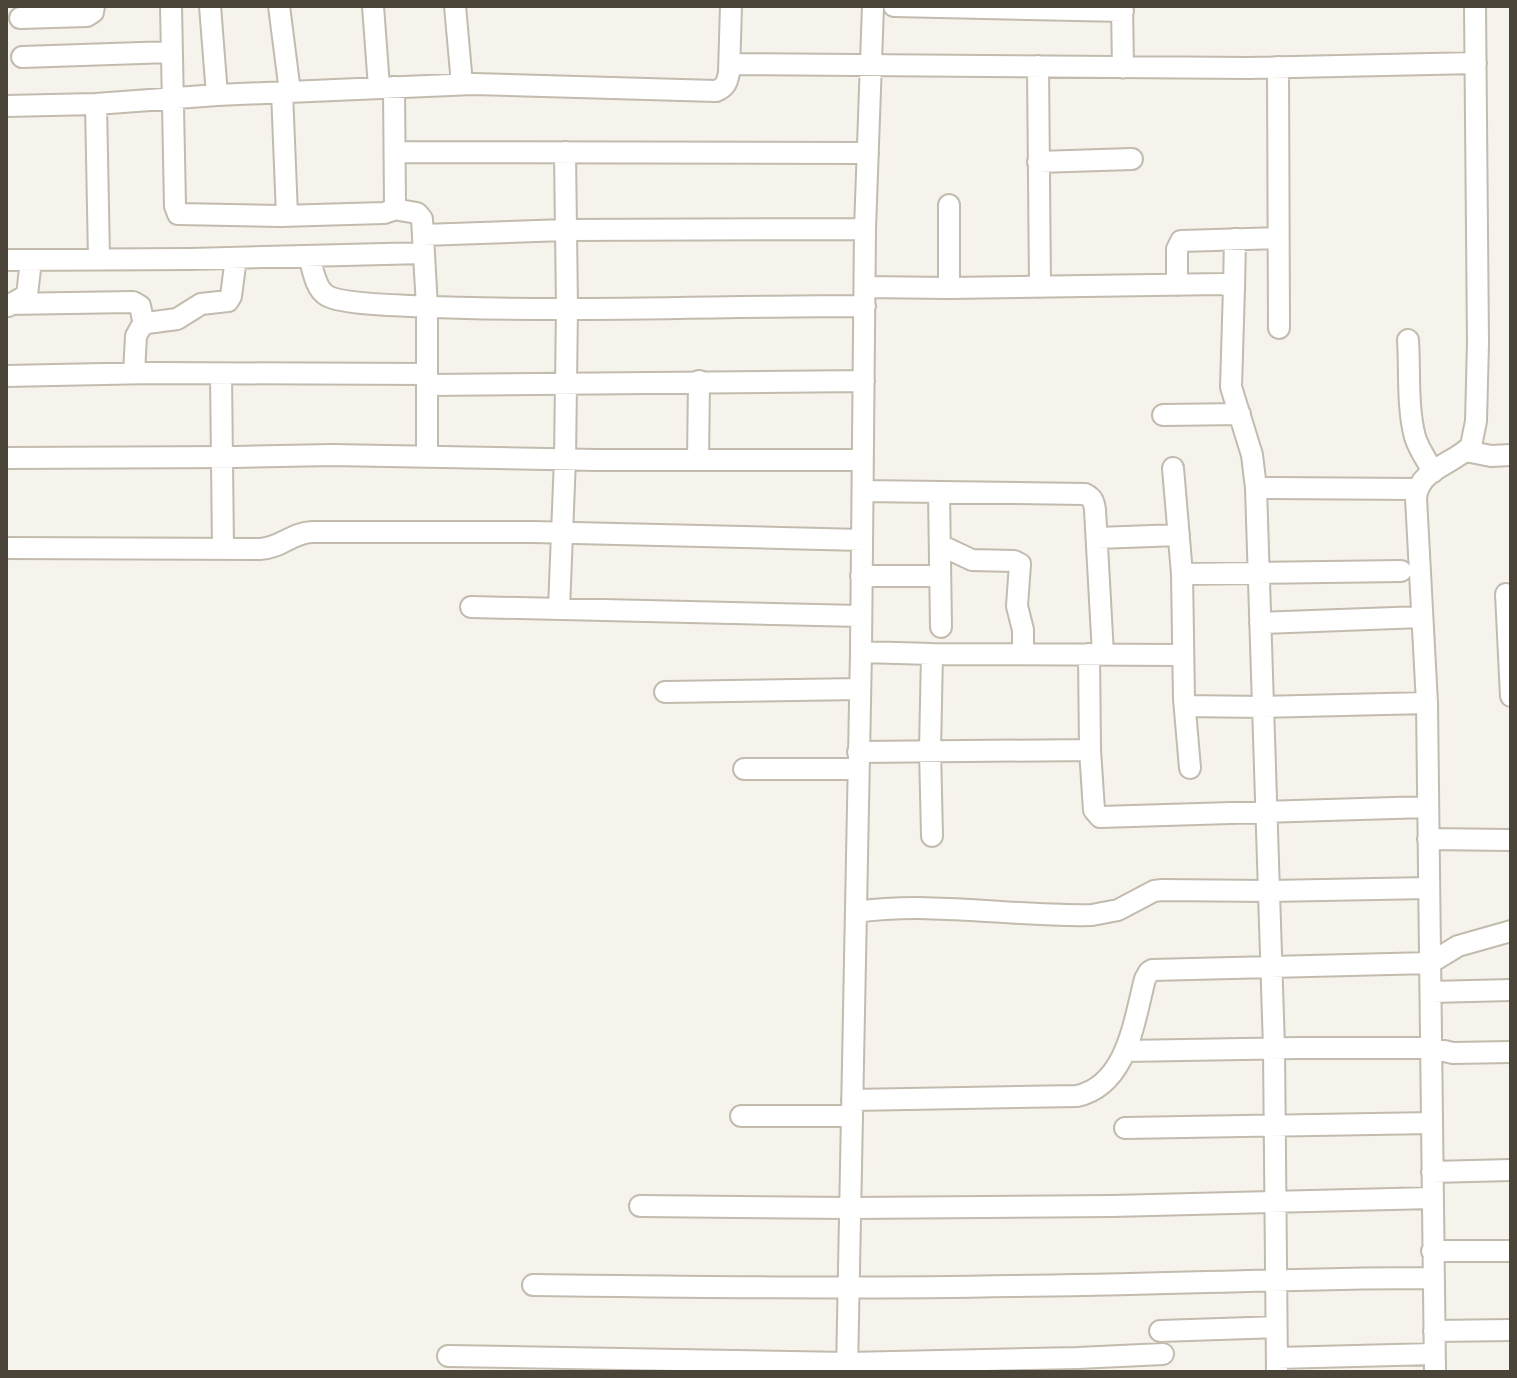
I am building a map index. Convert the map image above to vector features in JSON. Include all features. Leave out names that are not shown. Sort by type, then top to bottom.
[{"type":"street","points":[[20,18],[87,16],[93,12],[94,6]]},
{"type":"street","points":[[171,6],[178,214],[384,213],[396,209],[420,214],[427,307],[427,456]]},
{"type":"street","points":[[210,6],[217,95]]},
{"type":"street","points":[[279,6],[286,92],[287,215]]},
{"type":"street","points":[[373,6],[395,152],[396,209]]},
{"type":"street","points":[[455,6],[462,84]]},
{"type":"street","points":[[6,106],[462,84],[716,91],[727,83],[731,6]]},
{"type":"street","points":[[848,1367],[865,229],[873,6]]},
{"type":"street","points":[[894,6],[1122,8],[1123,68]]},
{"type":"street","points":[[1235,239],[1231,380],[1252,455],[1256,488],[1274,1048],[1277,1365],[1434,1363],[1427,703],[1417,489],[1423,479],[1466,451],[1473,440],[1477,394],[1475,6]]},
{"type":"street","points":[[22,57],[171,52]]},
{"type":"street","points":[[730,64],[1123,68],[1476,63]]},
{"type":"street","points":[[1038,66],[1040,287]]},
{"type":"street","points":[[1278,67],[1279,328]]},
{"type":"street","points":[[96,104],[99,259]]},
{"type":"street","points":[[395,152],[868,153]]},
{"type":"street","points":[[559,609],[567,308],[565,152]]},
{"type":"street","points":[[1038,162],[1132,159]]},
{"type":"street","points":[[949,205],[949,288]]},
{"type":"street","points":[[6,260],[309,257],[565,230],[865,229]]},
{"type":"street","points":[[1177,285],[1177,249],[1181,241],[1278,238]]},
{"type":"street","points":[[309,257],[317,283],[329,297],[427,307],[567,308],[865,296],[949,288],[1223,284],[1234,288]]},
{"type":"street","points":[[134,373],[137,331],[155,321],[177,319],[203,304],[228,301],[236,258]]},
{"type":"street","points":[[7,306],[27,295],[31,260]]},
{"type":"street","points":[[7,306],[133,302],[140,306],[144,325]]},
{"type":"street","points":[[1408,340],[1415,435],[1433,472]]},
{"type":"street","points":[[6,376],[134,373],[565,383],[864,381]]},
{"type":"street","points":[[221,374],[223,549]]},
{"type":"street","points":[[698,460],[699,381]]},
{"type":"street","points":[[1163,415],[1240,414]]},
{"type":"street","points":[[1466,451],[1491,456],[1511,455]]},
{"type":"street","points":[[6,458],[332,455],[863,460]]},
{"type":"street","points":[[1173,468],[1182,574],[1185,706],[1190,768]]},
{"type":"street","points":[[1256,488],[1417,489]]},
{"type":"street","points":[[863,491],[1085,494],[1091,497],[1097,538],[1096,654],[1090,750],[1094,810],[1100,817],[1427,807]]},
{"type":"street","points":[[939,493],[941,627]]},
{"type":"street","points":[[6,548],[270,549],[301,532],[563,533],[862,540]]},
{"type":"street","points":[[1097,538],[1179,535]]},
{"type":"street","points":[[940,545],[972,560],[1014,561],[1020,564],[1017,606],[1023,630],[1023,653]]},
{"type":"street","points":[[1182,574],[1401,571]]},
{"type":"street","points":[[861,576],[940,576]]},
{"type":"street","points":[[1506,594],[1511,696]]},
{"type":"street","points":[[471,607],[860,616]]},
{"type":"street","points":[[1260,623],[1422,617]]},
{"type":"street","points":[[861,652],[1183,655]]},
{"type":"street","points":[[932,654],[932,836]]},
{"type":"street","points":[[665,692],[860,689]]},
{"type":"street","points":[[1185,706],[1427,703]]},
{"type":"street","points":[[744,769],[858,760],[930,750],[1090,750]]},
{"type":"street","points":[[1428,839],[1511,840]]},
{"type":"street","points":[[856,912],[921,908],[1092,915],[1118,910],[1154,891],[1429,888]]},
{"type":"street","points":[[741,1116],[1077,1096],[1097,1088],[1112,1073],[1125,1051],[1145,979],[1152,970],[1430,963],[1458,946],[1511,931]]},
{"type":"street","points":[[1431,992],[1511,990]]},
{"type":"street","points":[[1125,1051],[1431,1048],[1453,1053],[1511,1052]]},
{"type":"street","points":[[1125,1128],[1432,1123]]},
{"type":"street","points":[[1432,1172],[1511,1170]]},
{"type":"street","points":[[640,1206],[850,1208],[1432,1198]]},
{"type":"street","points":[[1432,1251],[1511,1251]]},
{"type":"street","points":[[533,1285],[849,1288],[1433,1278]]},
{"type":"street","points":[[1160,1331],[1276,1327]]},
{"type":"street","points":[[1434,1331],[1511,1330]]},
{"type":"street","points":[[448,1356],[568,1365],[848,1367],[1078,1365],[1163,1354]]}]
